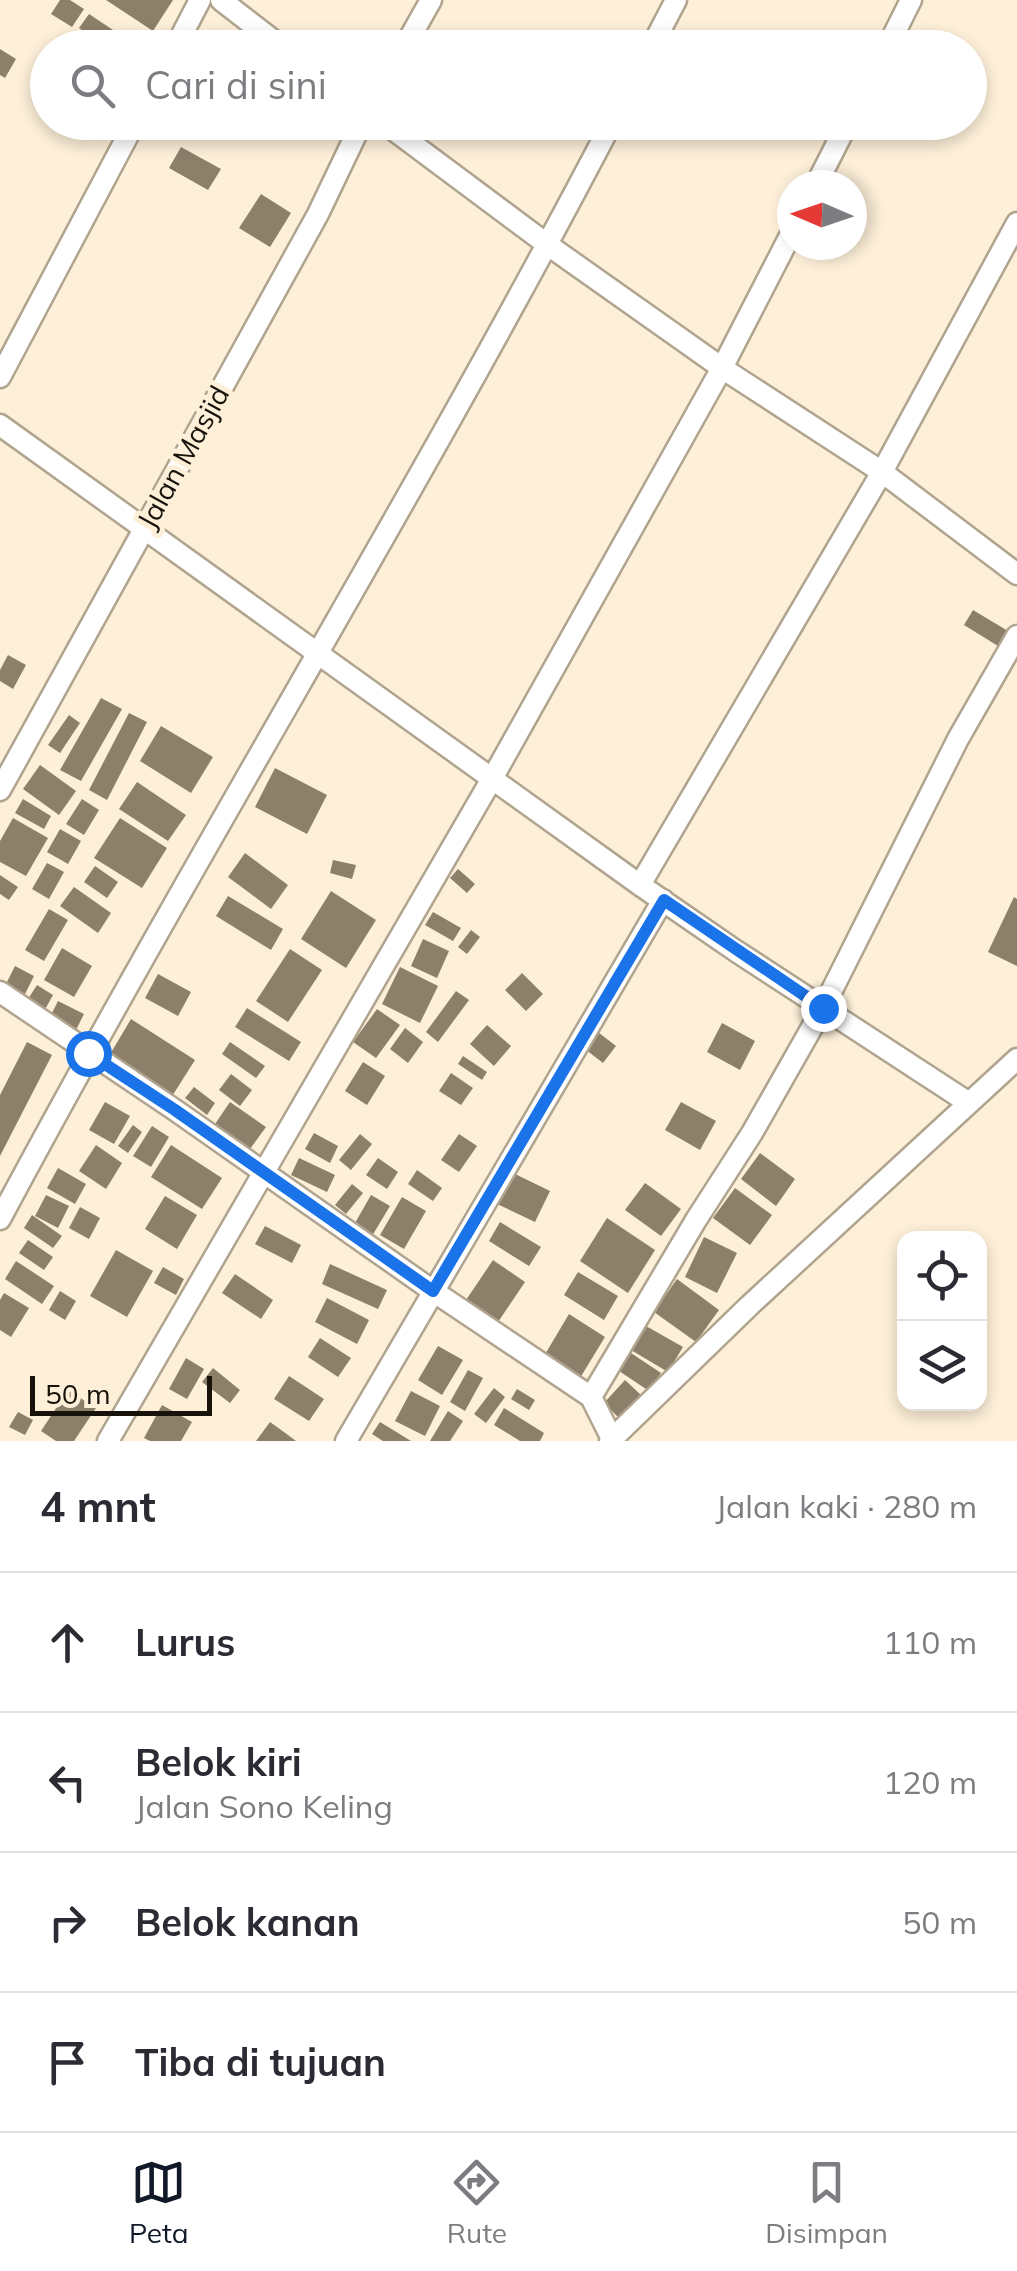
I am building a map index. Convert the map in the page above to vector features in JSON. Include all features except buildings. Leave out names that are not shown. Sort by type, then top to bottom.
[{"type":"street","points":[[184,30],[200,0]]},
{"type":"street","points":[[221,0],[260,30]]},
{"type":"street","points":[[414,30],[431,0]]},
{"type":"street","points":[[660,30],[676,0]]},
{"type":"street","points":[[896,30],[911,0]]},
{"type":"street","points":[[0,377],[125,140]]},
{"type":"street","name":"Jalan Masjid","points":[[0,790],[318,214],[353,140]]},
{"type":"street","points":[[407,140],[722,368],[882,472],[1017,574]]},
{"type":"street","points":[[0,1219],[88,1053],[318,654],[548,245],[603,140]]},
{"type":"street","points":[[824,170],[839,140]]},
{"type":"street","points":[[640,884],[882,472],[1017,222]]},
{"type":"street","points":[[108,1441],[493,777],[722,368],[778,260]]},
{"type":"street","points":[[0,425],[640,884],[969,1103]]},
{"type":"street","points":[[591,1397],[752,1134],[823,1008],[958,739],[1017,636]]},
{"type":"street","points":[[346,1441],[664,900]]},
{"type":"street","points":[[0,992],[591,1397],[611,1440],[1014,1059]]},
{"type":"route","points":[[88,1053],[433,1291],[664,900],[823,1008]]}]
